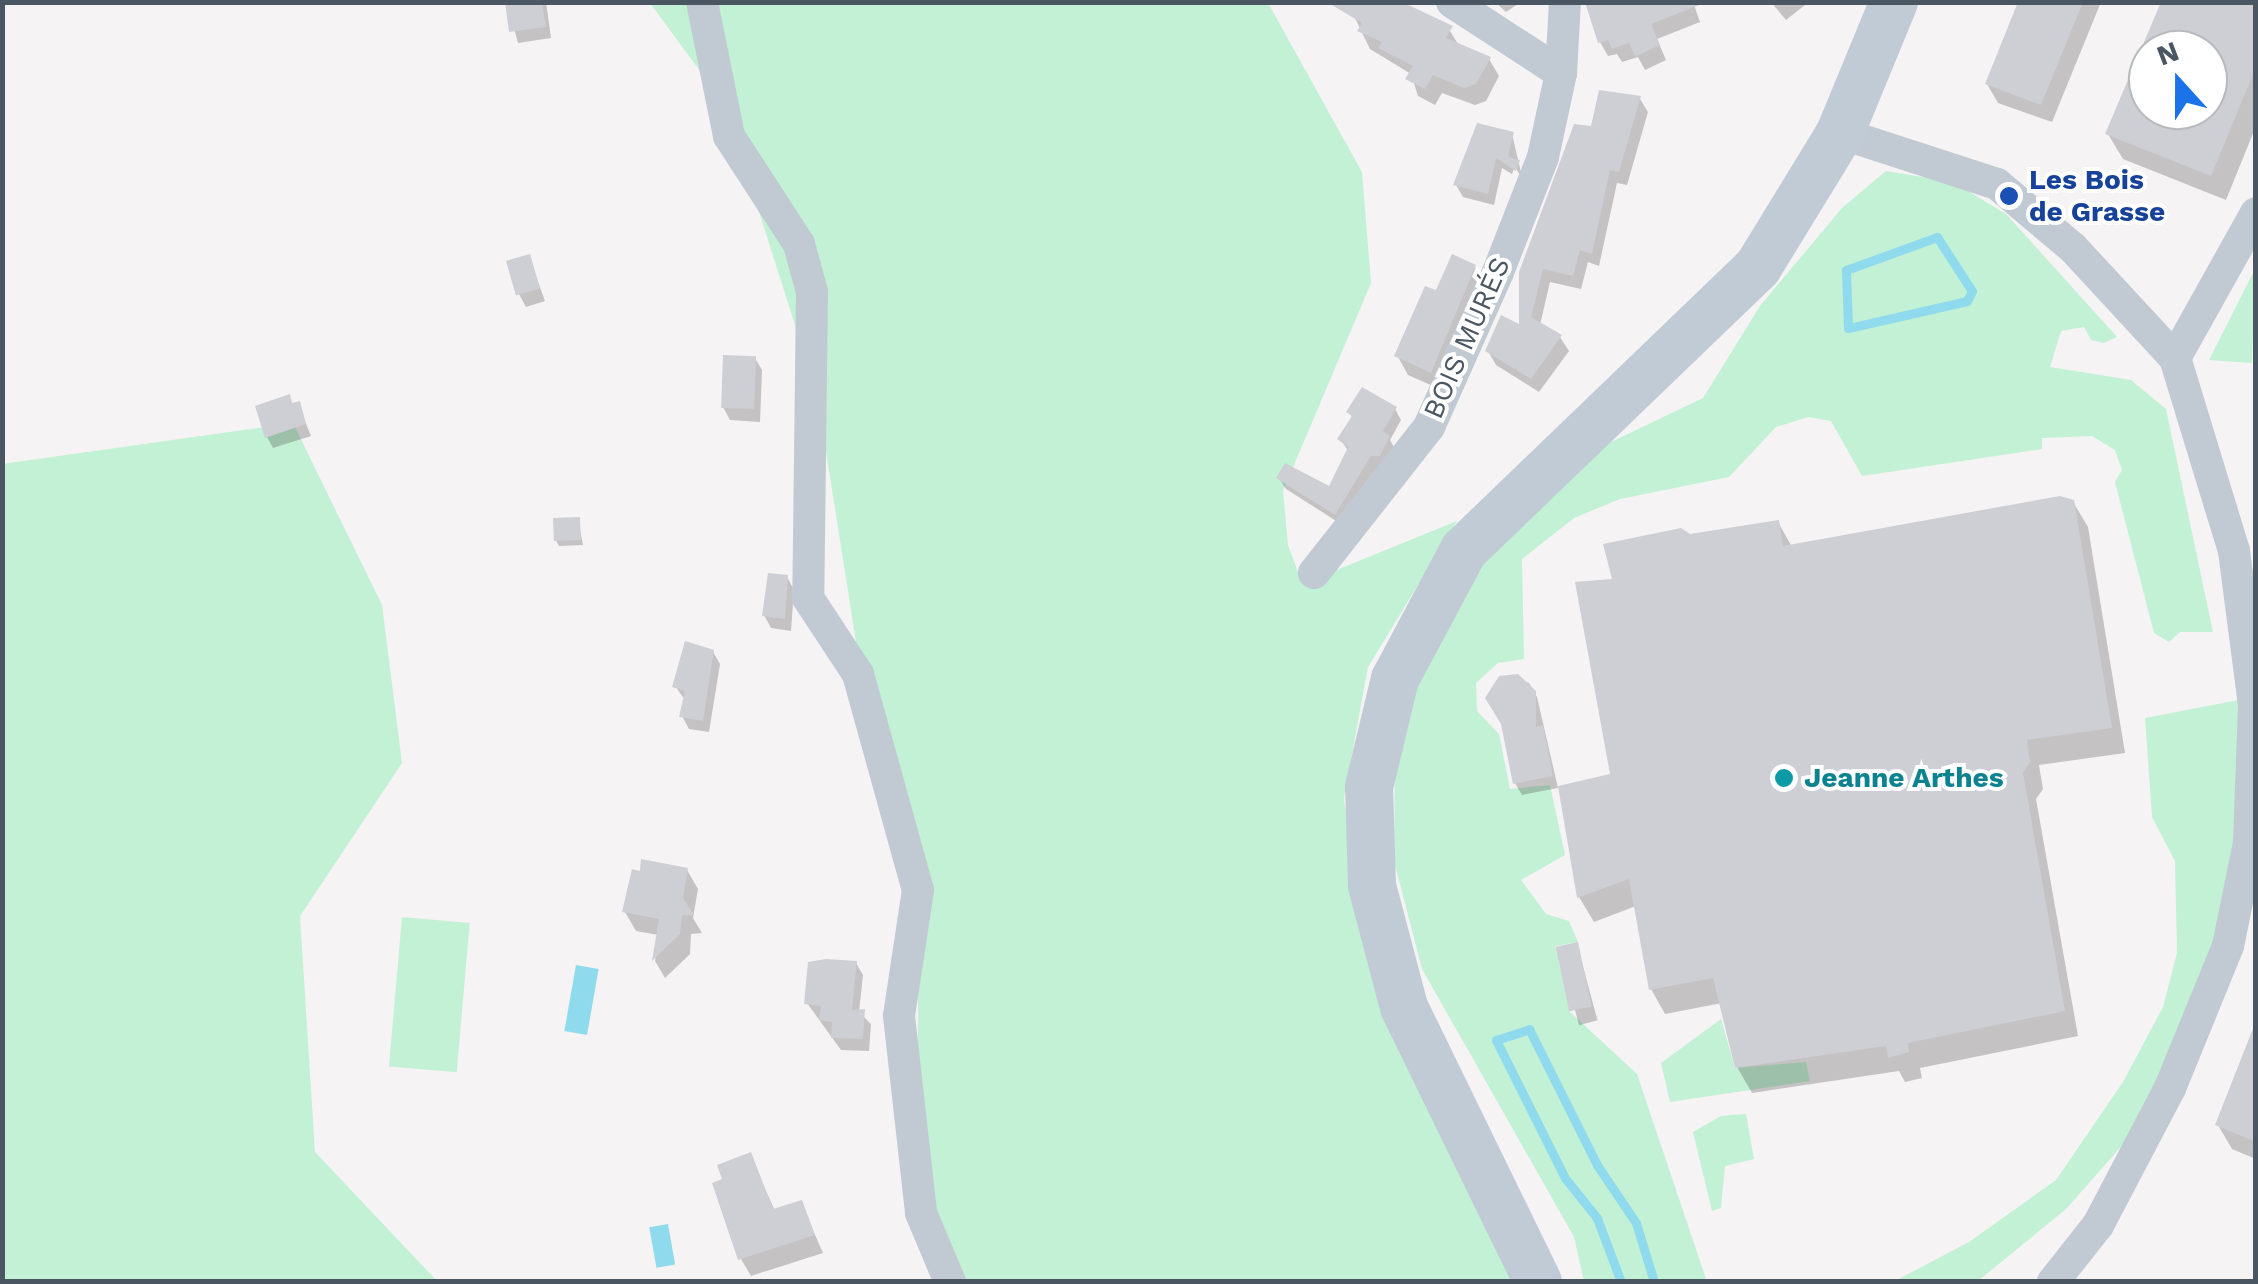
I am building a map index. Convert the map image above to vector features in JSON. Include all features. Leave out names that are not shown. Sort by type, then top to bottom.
[{"type":"street","points":[[702,2],[730,136],[799,244],[812,292],[808,598],[858,674],[918,890],[900,1016],[921,1214],[950,1282]]},
{"type":"street","points":[[1452,2],[1560,73]]},
{"type":"street","name":"BOIS MURÉS","points":[[1314,573],[1428,427],[1543,157],[1560,73],[1564,2]]},
{"type":"street","points":[[1538,1282],[1404,1006],[1372,886],[1369,786],[1395,679],[1464,550],[1758,267],[1840,133],[1894,2]]},
{"type":"street","points":[[1840,133],[1997,184],[2072,248],[2174,358],[2234,551],[2254,706],[2250,843],[2228,946],[2170,1088],[2098,1225],[2053,1282]]},
{"type":"street","points":[[2174,358],[2216,294],[2256,213]]},
{"type":"green space","points":[[650,3],[1268,3],[1362,172],[1371,283],[1283,491],[1288,545],[1298,572],[1334,571],[1457,521],[1368,667],[1344,798],[1360,921],[1521,1281],[958,1281],[917,1158],[919,857],[856,642],[817,394],[725,105]]},
{"type":"green space","points":[[1886,171],[1953,182],[2006,214],[2117,337],[2104,343],[2091,340],[2084,327],[2061,331],[2050,367],[2131,380],[2166,409],[2213,632],[2180,632],[2169,642],[2154,633],[2115,482],[2122,470],[2115,450],[2092,436],[2042,438],[2042,449],[1862,476],[1831,421],[1808,417],[1776,427],[1729,477],[1620,499],[1574,518],[1522,559],[1524,659],[1498,663],[1476,683],[1477,711],[1499,734],[1510,789],[1550,785],[1565,855],[1521,880],[1546,914],[1569,921],[1578,942],[1555,946],[1570,1012],[1637,1074],[1707,1282],[1584,1281],[1574,1237],[1422,969],[1394,861],[1395,755],[1422,654],[1476,570],[1607,444],[1703,398],[1760,306],[1842,208]]},
{"type":"green space","points":[[2255,269],[2252,363],[2209,360]]},
{"type":"green space","points":[[293,423],[382,605],[402,763],[300,916],[315,1152],[437,1281],[3,1281],[2,464]]},
{"type":"green space","points":[[2244,699],[2239,839],[2209,963],[2141,1124],[2066,1209],[1978,1281],[1893,1282],[1969,1242],[2056,1180],[2123,1082],[2163,1007],[2177,953],[2175,861],[2152,817],[2145,718]]},
{"type":"green space","points":[[402,917],[470,923],[457,1072],[389,1066]]},
{"type":"green space","points":[[1721,1019],[1735,1068],[1806,1062],[1810,1081],[1670,1102],[1661,1063]]},
{"type":"green space","points":[[1746,1114],[1754,1159],[1725,1166],[1721,1208],[1712,1211],[1693,1132],[1721,1116]]},
{"type":"water","points":[[576,965],[599,969],[587,1035],[564,1031]]},
{"type":"water","points":[[668,1224],[675,1264],[656,1268],[649,1227]]},
{"type":"building","points":[[505,2],[542,2],[546,27],[509,32]]},
{"type":"building","points":[[1327,2],[1402,2],[1453,26],[1446,38],[1491,57],[1476,84],[1464,88],[1433,75],[1425,89],[1405,79],[1413,66],[1378,48],[1382,42],[1357,31],[1362,23]]},
{"type":"building","points":[[1585,2],[1702,4],[1651,24],[1660,45],[1635,57],[1629,43],[1612,49],[1608,40],[1598,43]]},
{"type":"building","points":[[2018,2],[2083,2],[2041,105],[1985,84]]},
{"type":"building","points":[[2161,2],[2256,2],[2256,67],[2211,176],[2105,134],[2128,80],[2128,130],[2228,130],[2228,30],[2149,30]]},
{"type":"building","points":[[1599,90],[1641,96],[1619,172],[1610,170],[1592,254],[1580,250],[1573,276],[1543,269],[1531,317],[1562,335],[1531,379],[1485,351],[1501,315],[1519,324],[1519,272],[1574,124],[1591,126]]},
{"type":"building","points":[[1477,123],[1514,132],[1508,157],[1520,160],[1516,171],[1496,158],[1488,194],[1453,185]]},
{"type":"building","points":[[530,254],[540,289],[516,295],[506,261]]},
{"type":"building","points":[[1452,254],[1476,265],[1431,373],[1394,356],[1425,286],[1436,290]]},
{"type":"building","points":[[723,355],[756,356],[754,409],[721,408]]},
{"type":"building","points":[[1362,387],[1397,407],[1383,431],[1390,436],[1380,456],[1371,456],[1335,515],[1276,478],[1285,463],[1329,486],[1348,447],[1337,439],[1352,416],[1346,412]]},
{"type":"building","points":[[290,394],[292,403],[300,401],[306,424],[265,438],[255,406]]},
{"type":"building","name":"Jeanne Arthes","points":[[2060,496],[2074,500],[2112,728],[2027,740],[2030,762],[2023,773],[2065,1011],[1908,1043],[1909,1052],[1888,1058],[1886,1046],[1735,1068],[1713,978],[1649,990],[1629,879],[1577,898],[1558,786],[1610,774],[1575,582],[1612,579],[1603,544],[1681,528],[1690,534],[1779,520],[1783,546]]},
{"type":"building","points":[[580,517],[581,540],[554,541],[553,518]]},
{"type":"building","points":[[768,573],[788,575],[785,619],[762,616]]},
{"type":"building","points":[[685,641],[714,650],[703,721],[679,717],[685,691],[672,687]]},
{"type":"building","points":[[1518,674],[1536,691],[1536,727],[1543,725],[1553,776],[1513,784],[1501,724],[1485,698],[1499,676]]},
{"type":"building","points":[[641,859],[688,868],[683,898],[694,915],[682,915],[680,934],[652,961],[659,919],[622,912],[632,869],[640,871]]},
{"type":"building","points":[[1578,942],[1592,1007],[1569,1011],[1556,947]]},
{"type":"building","points":[[857,961],[852,1010],[865,1009],[863,1039],[831,1038],[832,1022],[819,1020],[821,1006],[804,1004],[808,962]]},
{"type":"building","points":[[2256,1026],[2256,1142],[2215,1125]]},
{"type":"building","points":[[751,1152],[773,1209],[802,1200],[815,1235],[738,1260],[712,1183],[722,1179],[717,1165]]},
{"type":"waterway","points":[[1937,237],[1972,291],[1967,301],[1848,328],[1846,270],[1937,237]]},
{"type":"waterway","points":[[1621,1282],[1597,1218],[1565,1178],[1496,1040],[1529,1029],[1597,1165],[1636,1223],[1654,1282]]},
{"type":"place","name":"Les Bois de Grasse","points":[[2009,196]]},
{"type":"place","name":"Jeanne Arthes","points":[[1784,778]]}]
